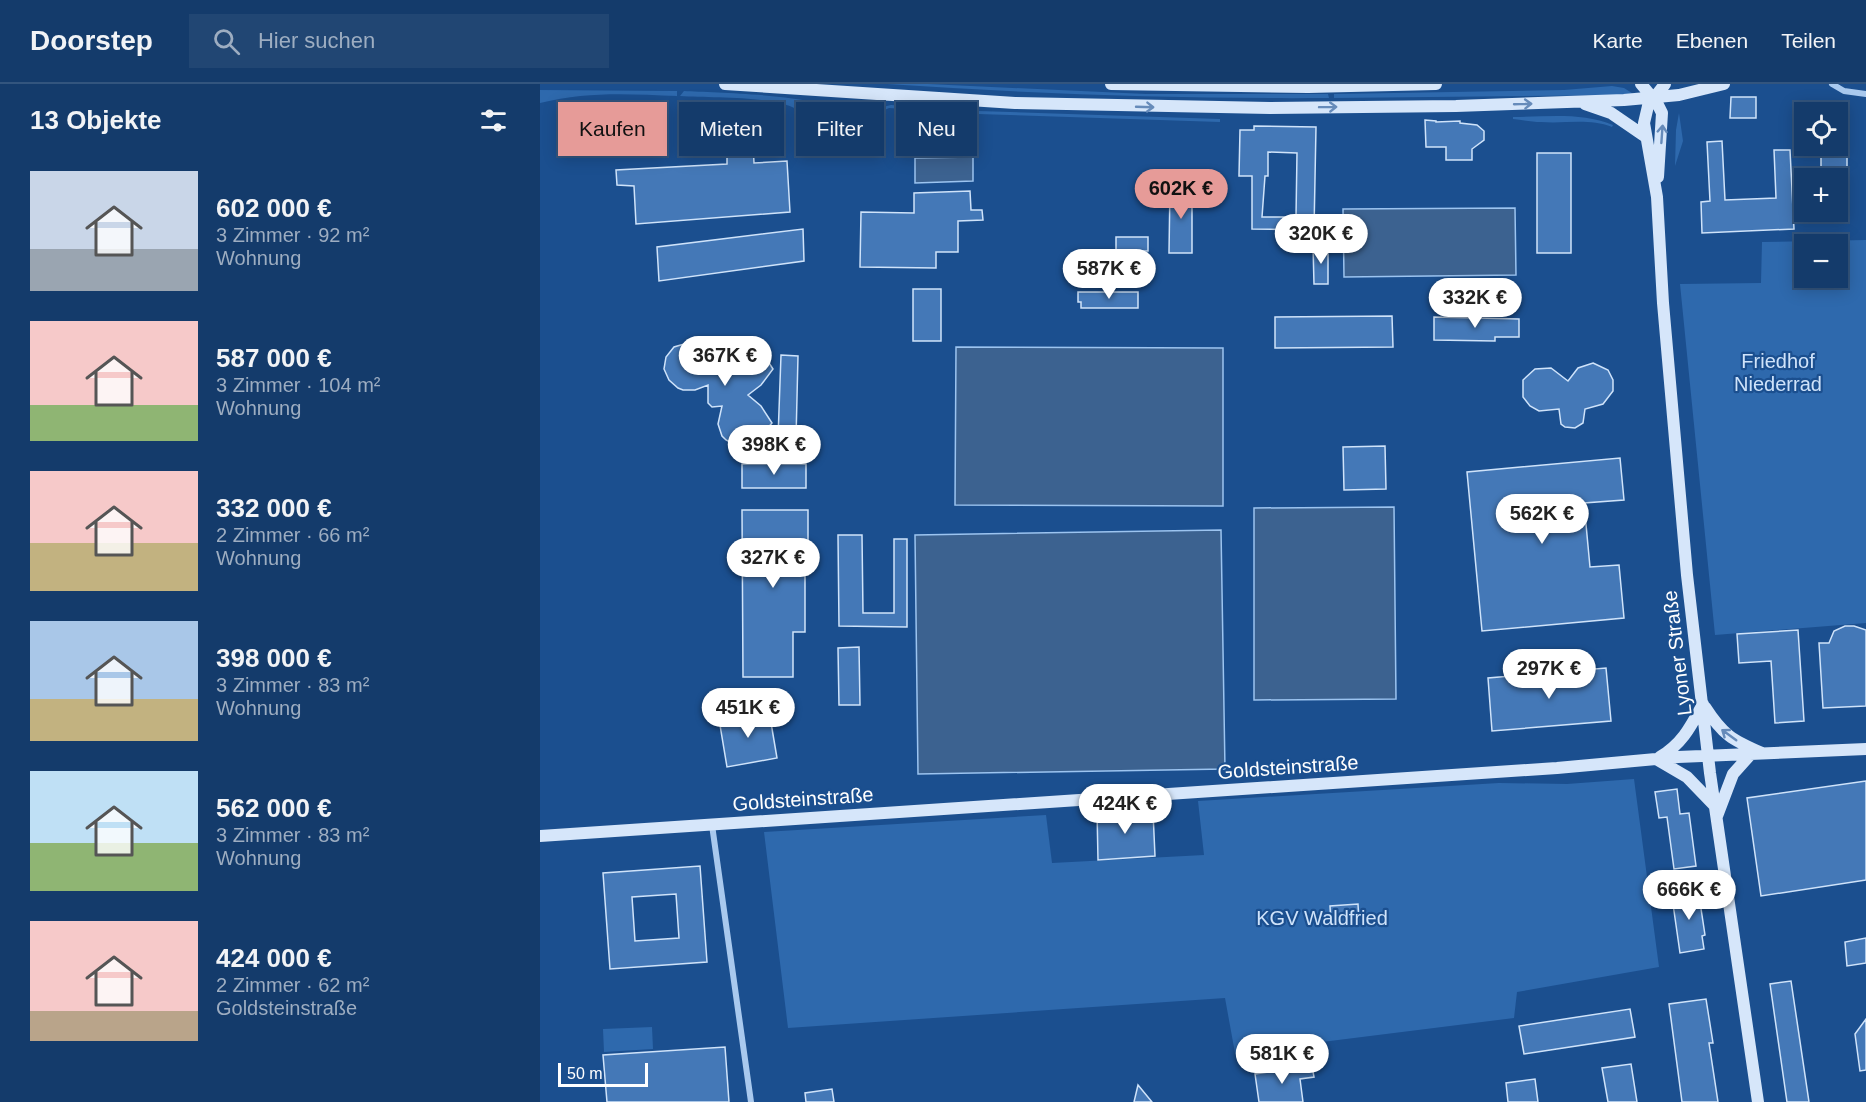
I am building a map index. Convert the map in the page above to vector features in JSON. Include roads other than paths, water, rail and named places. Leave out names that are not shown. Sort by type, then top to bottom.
[{"type":"main road","points":[[725,84],[1016,103],[1164,107],[1434,106],[1578,102],[1678,95],[1724,84]]},
{"type":"main road","points":[[1111,84],[1308,87],[1436,84]]},
{"type":"main road","points":[[1641,84],[1662,113],[1678,95]]},
{"type":"main road","points":[[1653,98],[1665,84]]},
{"type":"main road","name":"Lyoner Straße","points":[[1653,98],[1645,114],[1644,123],[1657,197],[1676,460],[1687,575],[1715,812],[1758,1102]]},
{"type":"main road","points":[[1578,102],[1611,113],[1647,137]]},
{"type":"main road","name":"Lyoner Straße","points":[[1657,197],[1662,113]]},
{"type":"main road","points":[[1703,704],[1727,736],[1766,755]]},
{"type":"main road","points":[[1703,704],[1682,741],[1657,759],[1687,777],[1715,812],[1733,774],[1750,755]]},
{"type":"main road","name":"Goldsteinstraße","points":[[540,836],[1547,769],[1657,759],[1866,749]]},
{"type":"street","points":[[1832,84],[1844,91],[1866,94]]},
{"type":"street","name":"Goldsteinstraße","points":[[712,825],[750,1102]]},
{"type":"park label","name":"Friedhof Niederrad","points":[[1778,372]]},
{"type":"park label","name":"KGV Waldfried","points":[[1322,918]]}]
